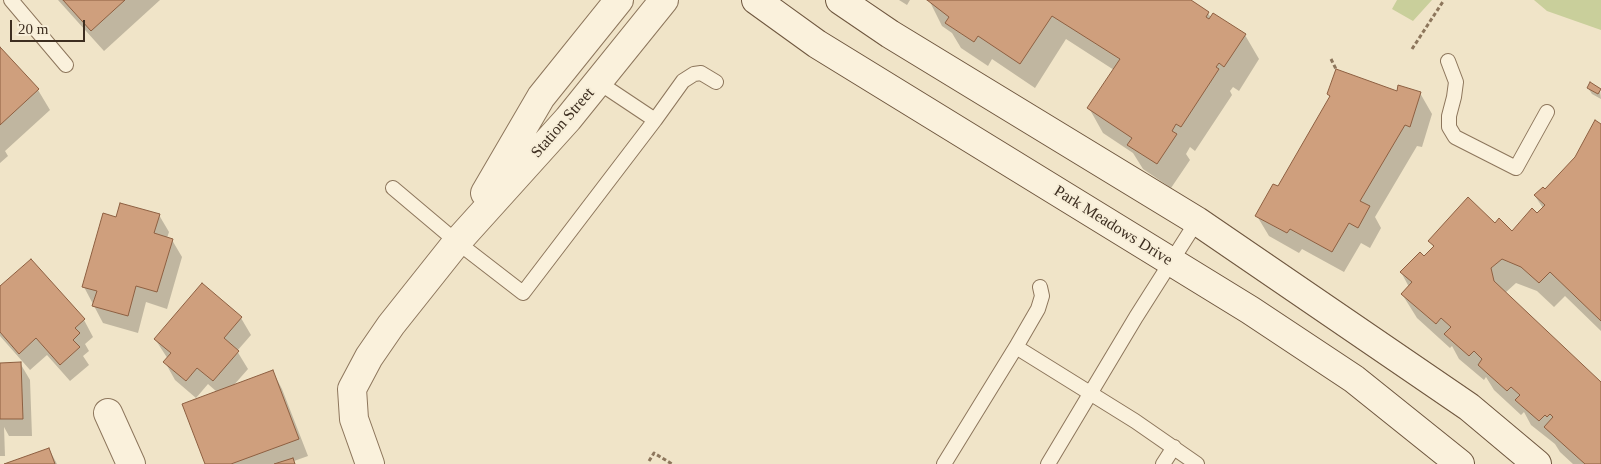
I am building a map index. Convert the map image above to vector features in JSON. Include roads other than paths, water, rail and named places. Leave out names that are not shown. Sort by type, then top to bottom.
[{"type":"main road","name":"Station Street","points":[[457,242],[541,97],[619,0]]},
{"type":"main road","name":"Station Street","points":[[370,464],[354,419],[352,389],[369,357],[385,333],[457,242],[568,119],[664,0]]},
{"type":"main road","name":"Park Meadows Drive","points":[[756,0],[817,44],[1250,310],[1354,379],[1460,464]]},
{"type":"main road","points":[[840,0],[890,34],[1197,221],[1469,407],[1537,464]]},
{"type":"main road","points":[[108,413],[131,464]]},
{"type":"lane","points":[[11,0],[66,65]]},
{"type":"lane","points":[[1448,61],[1456,82],[1448,127],[1455,137],[1516,168],[1547,112]]},
{"type":"lane","points":[[392,188],[523,293],[683,81],[694,74],[701,73],[716,82]]},
{"type":"lane","points":[[598,82],[655,120]]},
{"type":"lane","points":[[1048,464],[1090,392],[1197,221]]},
{"type":"lane","points":[[944,464],[1038,308],[1042,296],[1040,287]]},
{"type":"lane","points":[[1016,347],[1090,392],[1197,464]]},
{"type":"lane","points":[[1163,464],[1174,447]]}]
